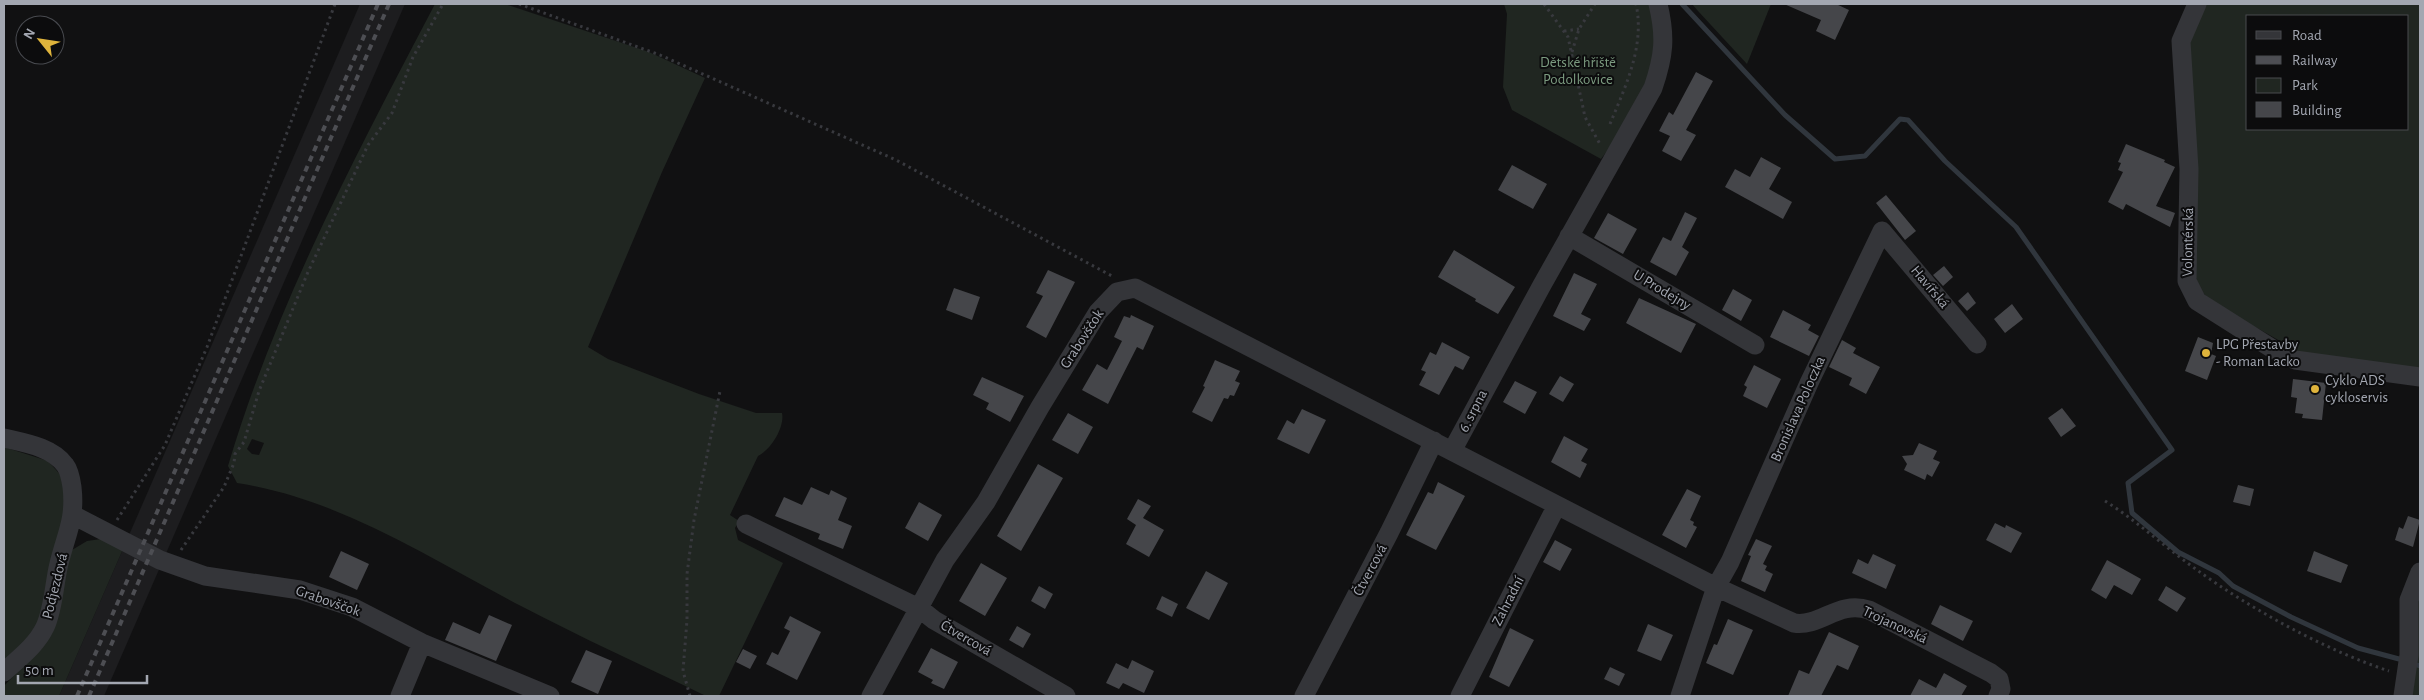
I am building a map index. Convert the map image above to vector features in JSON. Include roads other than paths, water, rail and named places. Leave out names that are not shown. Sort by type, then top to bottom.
[{"type":"street","name":"6. srpna","points":[[1658,4],[1664,38],[1662,63],[1653,88],[1569,236],[1452,451],[1556,507],[1716,587]]},
{"type":"street","name":"Volontérská","points":[[2197,4],[2181,41],[2190,169],[2187,281],[2191,292],[2197,301],[2276,352],[2295,360],[2420,377]]},
{"type":"street","name":"Havířská","points":[[1882,231],[1977,344]]},
{"type":"street","name":"Bronislava Poloczka","points":[[1716,587],[1730,562],[1813,375],[1882,231]]},
{"type":"street","name":"U Prodejny","points":[[1569,236],[1755,345]]},
{"type":"street","name":"Grabovščok","points":[[871,696],[945,560],[986,502],[1040,407],[1098,312],[1117,292],[1135,288],[1166,302],[1218,332],[1434,442]]},
{"type":"street","points":[[4,438],[31,445],[54,454],[66,466],[72,483],[74,515]]},
{"type":"street","points":[[1434,442],[1452,451]]},
{"type":"street","name":"Čtvercová","points":[[1304,696],[1434,442]]},
{"type":"street","name":"Zahradní","points":[[1460,696],[1556,507]]},
{"type":"street","name":"Grabovščok","points":[[74,515],[172,565],[205,576],[300,590],[352,607],[422,643],[550,696]]},
{"type":"street","name":"Podjezdová","points":[[4,672],[31,646],[45,627],[58,567],[74,515]]},
{"type":"street","points":[[746,524],[918,608]]},
{"type":"street","points":[[2403,696],[2409,655],[2409,600],[2420,572]]},
{"type":"street","points":[[1680,696],[1716,587]]},
{"type":"street","name":"Trojanovská","points":[[1716,587],[1794,623],[1805,625],[1844,608],[1860,607],[1869,610],[1991,673],[1999,680],[2001,689],[1998,696]]},
{"type":"street","name":"Čtvercová","points":[[918,608],[934,620],[1066,696]]},
{"type":"street","points":[[400,696],[422,643]]},
{"type":"waterway","points":[[1682,4],[1785,115],[1835,159],[1865,156],[1900,119],[1908,120],[1945,161],[2016,227],[2172,450],[2128,483],[2132,513],[2178,552],[2219,573],[2233,586],[2291,617],[2358,648],[2399,659]]},
{"type":"railway","points":[[77,696],[378,4]]},
{"type":"railway","points":[[89,696],[389,4]]},
{"type":"place","name":"LPG Přestavby - Roman Lacko","points":[[2206,353]]},
{"type":"place","name":"Cyklo ADS cykloservis","points":[[2315,389]]},
{"type":"park label","name":"Dětské hřiště Podolkovice","points":[[1578,70]]}]
